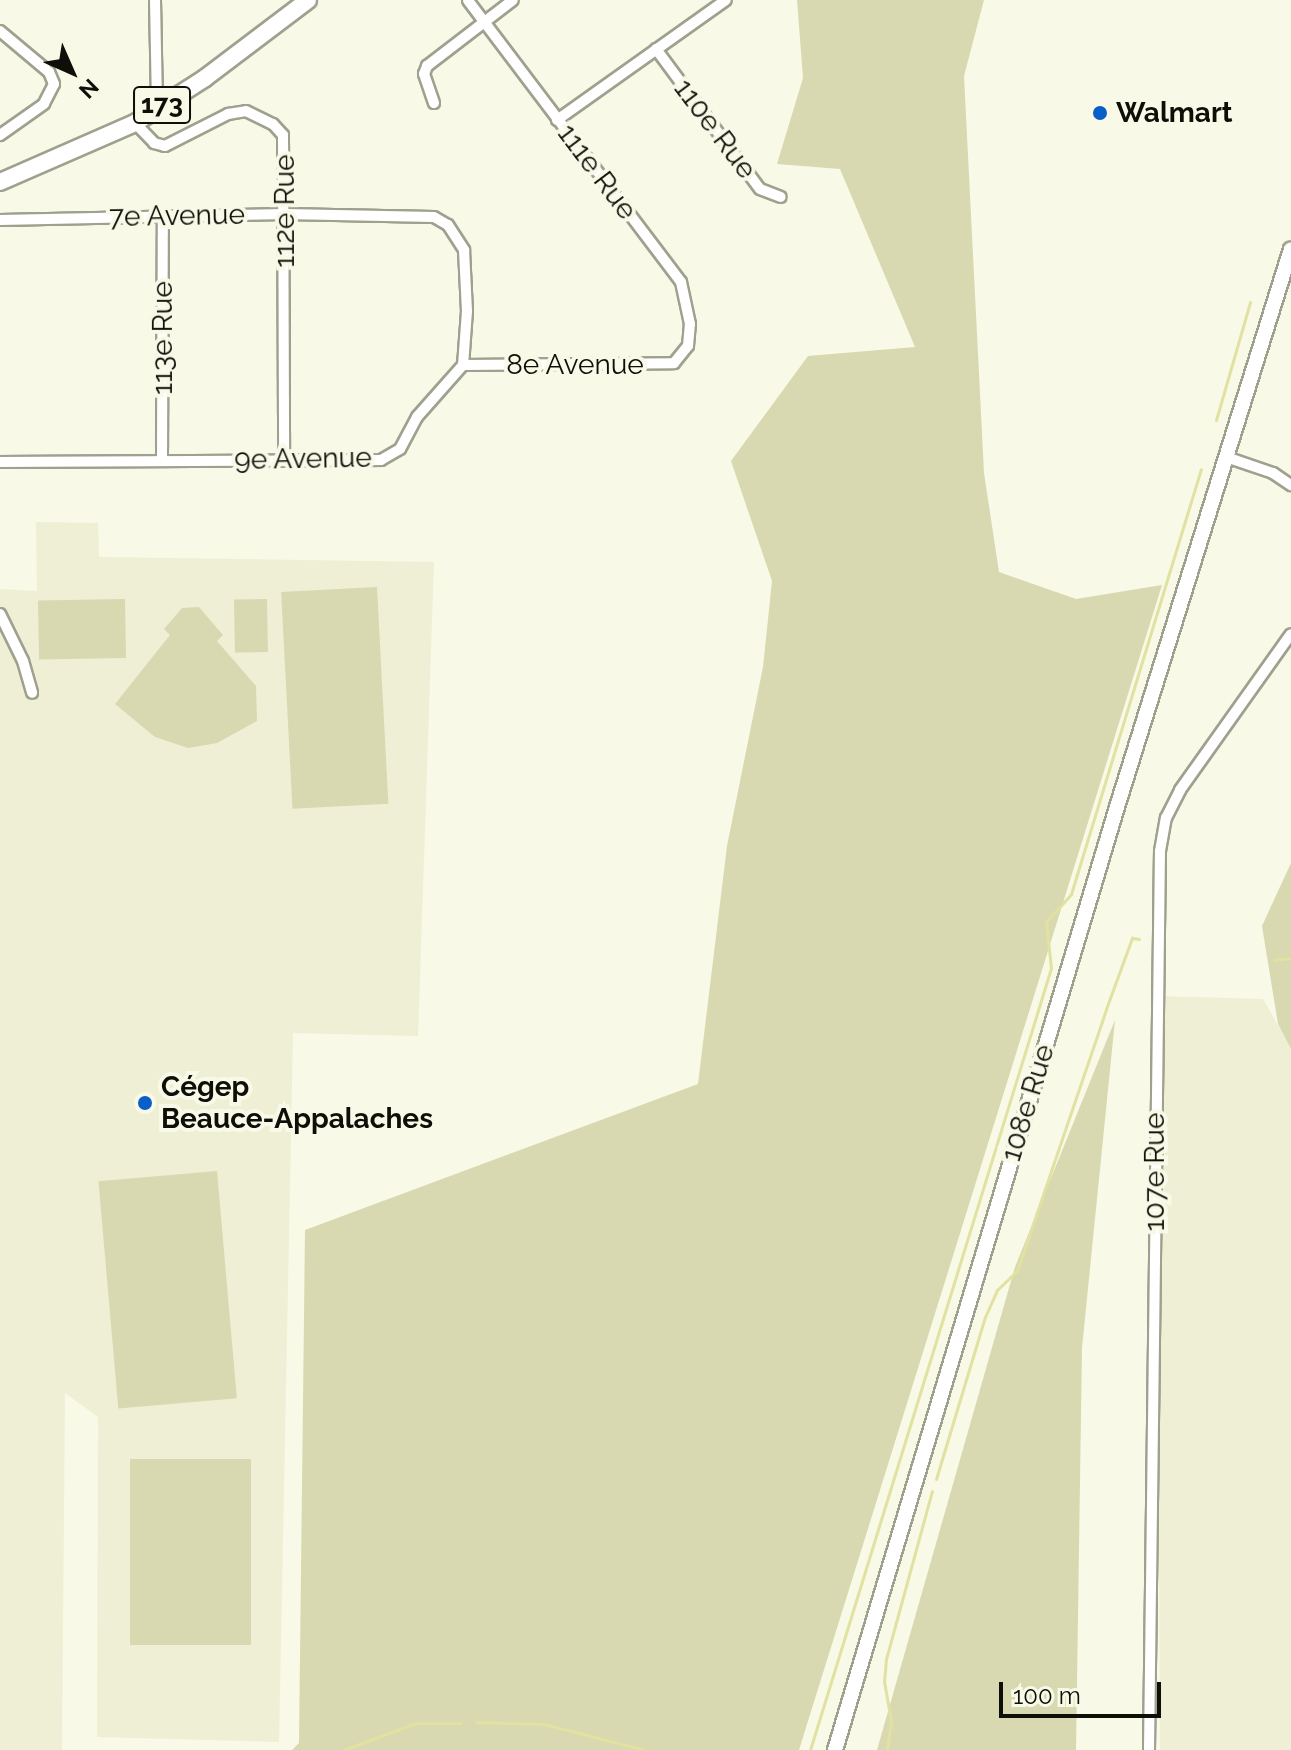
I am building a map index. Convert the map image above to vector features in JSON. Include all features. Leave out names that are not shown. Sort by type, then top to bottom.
[{"type":"main road","name":"173","points":[[0,182],[135,123],[308,0]]},
{"type":"main road","points":[[1226,457],[1291,249]]},
{"type":"main road","name":"108e Rue","points":[[835,1750],[1226,457]]},
{"type":"street","points":[[155,0],[157,108]]},
{"type":"street","name":"111e Rue","points":[[468,0],[686,293],[690,324],[684,355]]},
{"type":"street","points":[[434,103],[424,74],[427,66],[513,0]]},
{"type":"street","points":[[557,120],[726,0]]},
{"type":"street","points":[[0,31],[49,72],[54,84],[44,104],[0,135]]},
{"type":"street","name":"110e Rue","points":[[656,49],[760,189],[781,197]]},
{"type":"street","name":"112e Rue","points":[[135,123],[154,143],[165,146],[228,114],[246,111],[273,124],[286,146],[284,461]]},
{"type":"street","name":"7e Avenue","points":[[0,220],[285,214],[434,217],[448,225],[464,250],[467,284],[463,365]]},
{"type":"street","name":"113e Rue","points":[[162,461],[163,215]]},
{"type":"street","name":"8e Avenue","points":[[463,365],[662,364],[684,355]]},
{"type":"street","name":"9e Avenue","points":[[0,462],[365,462],[392,454],[463,365]]},
{"type":"street","points":[[1226,457],[1273,473],[1291,485]]},
{"type":"street","points":[[0,614],[23,661],[32,693]]},
{"type":"street","name":"107e Rue","points":[[1149,1750],[1160,851],[1166,818],[1180,790],[1291,634]]},
{"type":"shaded area","points":[[797,0],[984,0],[964,76],[984,473],[999,572],[1076,599],[1162,585],[799,1750],[292,1750],[299,1743],[305,1230],[698,1084],[727,846],[763,667],[772,581],[731,461],[808,356],[915,347],[840,169],[777,164],[803,78]]},
{"type":"shaded area","name":"Cégep Beauce-Appalaches","points":[[36,522],[98,523],[99,557],[434,562],[418,1036],[293,1033],[279,1742],[97,1737],[98,1417],[65,1393],[62,1750],[0,1750],[0,589],[37,591]]},
{"type":"shaded area","points":[[377,587],[388,804],[292,809],[281,592]]},
{"type":"shaded area","points":[[125,599],[126,658],[39,660],[38,601]]},
{"type":"shaded area","points":[[267,599],[268,652],[235,653],[234,600]]},
{"type":"shaded area","points":[[199,607],[223,635],[217,641],[256,686],[257,721],[217,743],[188,748],[155,737],[115,704],[170,635],[164,629],[182,608]]},
{"type":"shaded area","points":[[1291,863],[1291,1049],[1278,1024],[1262,926]]},
{"type":"shaded area","points":[[1157,996],[1263,999],[1291,1048],[1291,1750],[1160,1750]]},
{"type":"shaded area","points":[[1115,1020],[1082,1348],[1076,1750],[877,1750],[1015,1267]]},
{"type":"shaded area","points":[[217,1171],[237,1398],[118,1409],[98,1181]]},
{"type":"shaded area","points":[[130,1459],[251,1459],[251,1645],[130,1645]]},
{"type":"waterway","points":[[1216,420],[1250,302]]},
{"type":"waterway","points":[[810,1750],[1051,968],[1046,922],[1071,894],[1201,469]]},
{"type":"waterway","points":[[936,1479],[985,1317],[997,1290],[1017,1271],[1132,938],[1139,939]]},
{"type":"waterway","points":[[1274,960],[1291,958]]},
{"type":"waterway","points":[[887,1750],[891,1721],[884,1682],[886,1659],[932,1491]]},
{"type":"waterway","points":[[476,1722],[544,1724],[645,1750]]},
{"type":"waterway","points":[[343,1750],[416,1723],[460,1723]]},
{"type":"place","name":"Walmart","points":[[1100,113]]},
{"type":"place","name":"Cégep Beauce-Appalaches","points":[[145,1103]]}]
